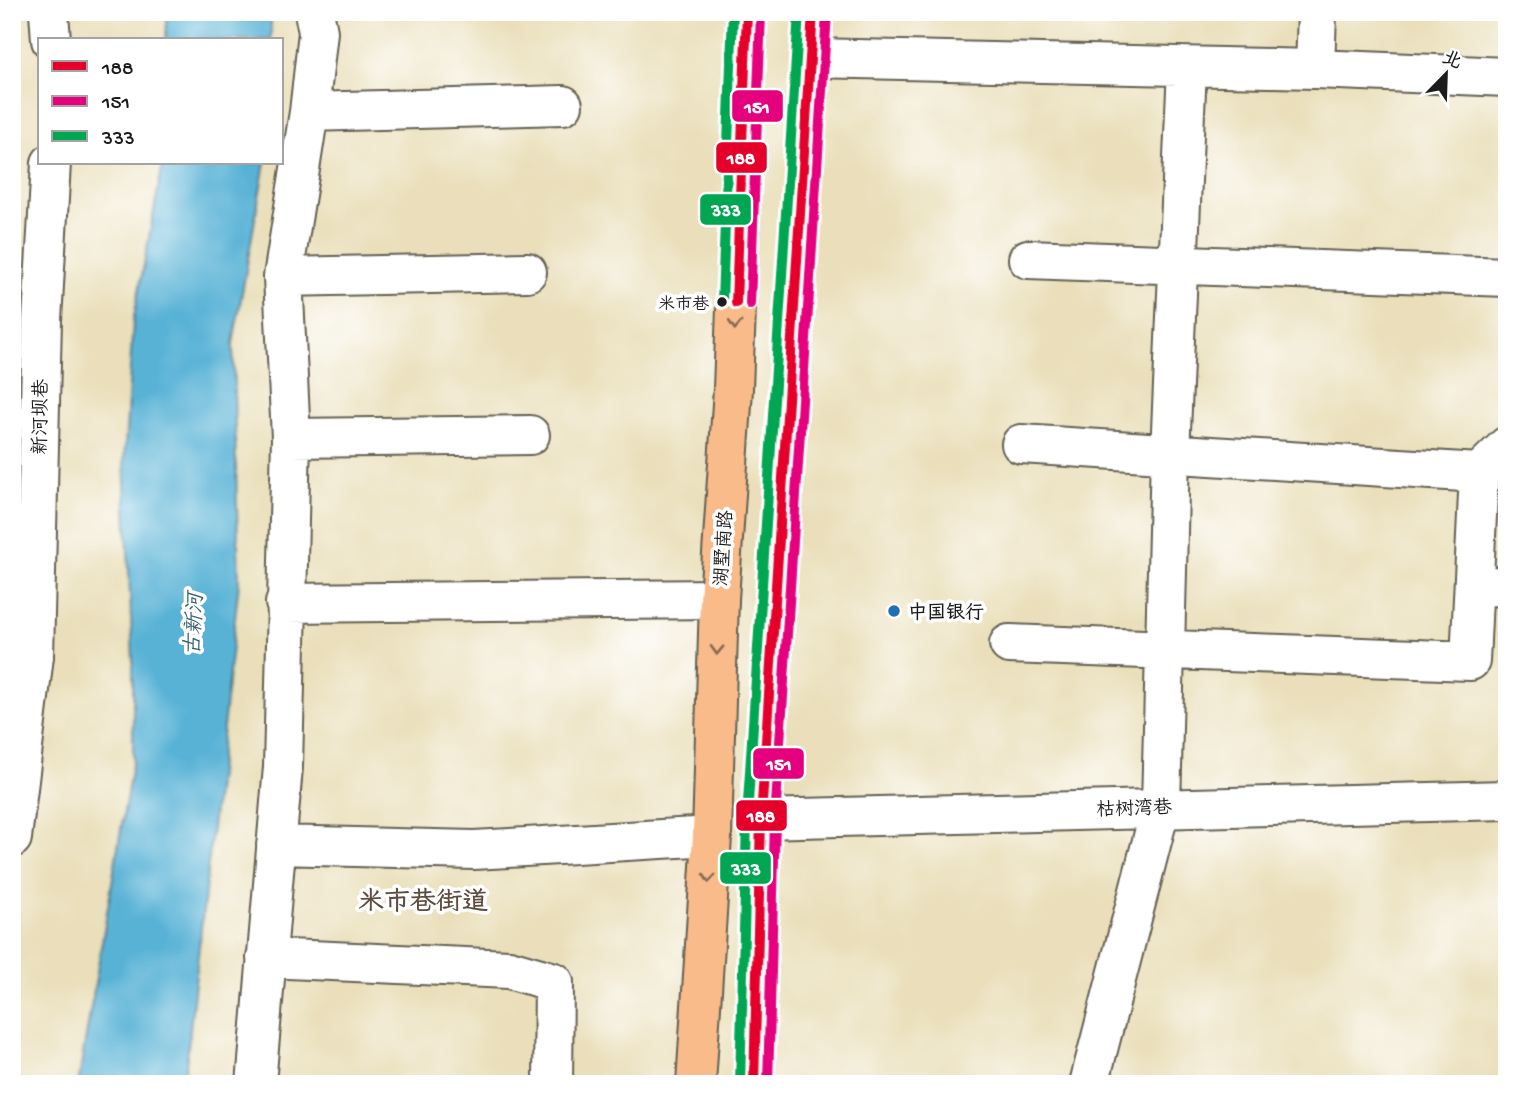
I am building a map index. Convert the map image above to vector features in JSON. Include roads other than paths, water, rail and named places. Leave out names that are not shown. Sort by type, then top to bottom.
[{"type":"main road","name":"湖墅南路","points":[[696,1084],[712,836],[719,599],[733,389],[747,12]]},
{"type":"main road","points":[[754,1084],[761,819],[813,12]]},
{"type":"street","points":[[49,12],[51,38]]},
{"type":"street","points":[[256,1084],[283,767],[291,438],[283,277],[309,112],[318,32],[314,12]]},
{"type":"street","points":[[1315,69],[1317,12]]},
{"type":"street","points":[[812,58],[1315,69],[1507,78]]},
{"type":"street","points":[[1089,1084],[1161,806],[1176,266],[1187,67]]},
{"type":"street","points":[[309,112],[563,105]]},
{"type":"street","name":"新河坝巷","points":[[12,838],[34,656],[42,320],[51,164]]},
{"type":"street","points":[[1028,259],[1507,276]]},
{"type":"street","points":[[283,277],[527,272]]},
{"type":"street","points":[[291,438],[530,435]]},
{"type":"street","points":[[1021,444],[1479,473],[1507,446]]},
{"type":"street","points":[[1009,645],[1470,662],[1490,586],[1479,473]]},
{"type":"street","points":[[285,604],[719,599]]},
{"type":"street","name":"枯树湾巷","points":[[761,819],[1161,806],[1507,800]]},
{"type":"street","points":[[275,845],[474,850],[712,836]]},
{"type":"street","points":[[266,958],[509,970],[554,982],[553,1084]]},
{"type":"water","points":[[167,12],[271,12],[271,38],[166,38]]},
{"type":"water","name":"古新河","points":[[163,164],[265,164],[233,344],[239,582],[184,1084],[78,1084],[133,758],[133,662],[124,462],[133,322]]},
{"type":"place","name":"米市巷","points":[[722,302]]},
{"type":"place","name":"中国银行","points":[[894,611]]},
{"type":"district","name":"米市巷街道","points":[[423,900]]}]
